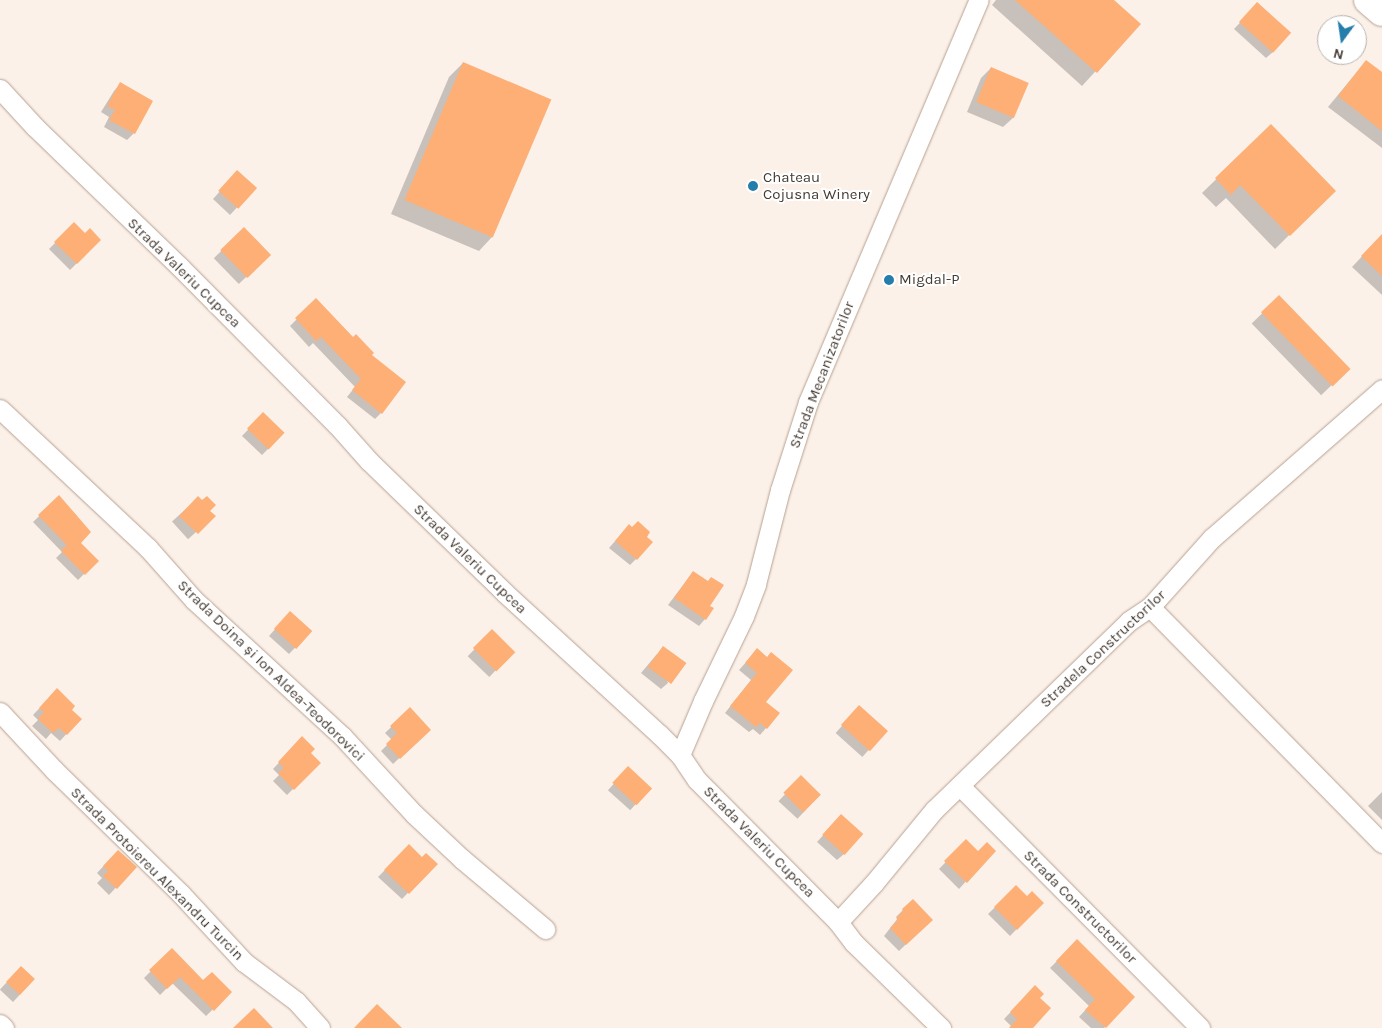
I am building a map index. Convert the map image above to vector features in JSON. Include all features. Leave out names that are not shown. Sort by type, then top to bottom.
[{"type":"street","name":"Strada Mecanizatorilor","points":[[680,756],[703,701],[744,616],[756,584],[780,490],[808,402],[979,0]]},
{"type":"street","points":[[1368,0],[1382,12]]},
{"type":"street","name":"Strada Valeriu Cupcea","points":[[0,89],[35,127],[179,266],[337,425],[376,468],[505,593],[680,756],[697,780],[838,922],[854,943],[941,1028]]},
{"type":"street","name":"Stradela Constructorilor","points":[[838,922],[874,883],[934,810],[1122,626],[1150,607],[1212,538],[1382,389]]},
{"type":"street","name":"Strada Doina și Ion Aldea-Teodorovici","points":[[0,409],[148,548],[194,600],[336,729],[414,814],[462,859],[545,929]]},
{"type":"street","points":[[1150,607],[1382,843]]},
{"type":"street","name":"Strada Protoiereu Alexandru Turcin","points":[[0,712],[54,770],[181,894],[244,962],[296,1001],[320,1028]]},
{"type":"street","name":"Strada Constructorilor","points":[[960,786],[1200,1028]]},
{"type":"street","points":[[0,1024],[4,1028]]},
{"type":"building","points":[[1015,0],[1114,0],[1141,24],[1097,73]]},
{"type":"building","points":[[1257,2],[1291,33],[1273,53],[1239,22]]},
{"type":"building","points":[[1367,61],[1382,72],[1382,131],[1338,96],[1362,65],[1367,65]]},
{"type":"building","points":[[463,62],[551,100],[493,238],[404,200]]},
{"type":"building","points":[[991,67],[1029,83],[1014,118],[976,102]]},
{"type":"building","points":[[120,82],[153,101],[135,134],[109,120],[115,110],[107,106]]},
{"type":"building","points":[[1271,124],[1336,191],[1290,236],[1240,185],[1231,195],[1215,178]]},
{"type":"building","points":[[237,170],[257,188],[238,209],[218,191]]},
{"type":"building","points":[[74,222],[85,233],[90,228],[101,240],[77,264],[54,242]]},
{"type":"building","points":[[244,227],[271,255],[247,278],[220,250]]},
{"type":"building","points":[[1382,234],[1382,276],[1361,256]]},
{"type":"building","points":[[1279,295],[1351,369],[1333,386],[1261,312]]},
{"type":"building","points":[[316,298],[353,337],[356,334],[374,353],[372,355],[406,382],[382,414],[352,390],[361,379],[321,337],[316,341],[295,318]]},
{"type":"building","points":[[263,412],[285,433],[269,449],[247,429]]},
{"type":"building","points":[[59,495],[91,532],[81,543],[99,561],[85,575],[61,551],[67,545],[38,515]]},
{"type":"building","points":[[198,496],[202,500],[207,496],[216,505],[210,511],[216,516],[198,534],[179,516]]},
{"type":"building","points":[[638,521],[650,532],[647,537],[653,542],[637,560],[615,541],[629,524],[632,527]]},
{"type":"building","points":[[693,571],[708,581],[711,577],[724,585],[710,606],[714,608],[706,620],[674,598]]},
{"type":"building","points":[[290,611],[312,631],[296,649],[274,629]]},
{"type":"building","points":[[492,629],[515,652],[496,671],[473,648]]},
{"type":"building","points":[[663,646],[686,663],[671,684],[648,667]]},
{"type":"building","points":[[757,648],[767,657],[771,652],[793,670],[766,702],[780,713],[767,729],[760,723],[756,727],[730,706],[757,673],[745,663]]},
{"type":"building","points":[[57,688],[75,706],[72,710],[82,719],[67,735],[59,728],[53,733],[38,719],[44,712],[39,708]]},
{"type":"building","points":[[859,705],[888,731],[870,751],[841,725]]},
{"type":"building","points":[[410,707],[431,730],[400,759],[386,744],[397,733],[390,726]]},
{"type":"building","points":[[302,736],[315,749],[311,753],[321,763],[294,790],[278,773],[284,768],[278,762]]},
{"type":"building","points":[[628,766],[652,789],[636,805],[612,783]]},
{"type":"building","points":[[801,775],[821,795],[803,812],[783,793]]},
{"type":"building","points":[[841,814],[863,834],[845,855],[822,835]]},
{"type":"building","points":[[966,839],[978,851],[987,842],[996,851],[967,883],[944,861]]},
{"type":"building","points":[[409,844],[422,857],[426,853],[438,864],[409,894],[384,870]]},
{"type":"building","points":[[118,850],[137,867],[117,889],[103,876],[108,871],[103,866]]},
{"type":"building","points":[[1016,885],[1027,896],[1032,891],[1044,903],[1017,930],[994,907]]},
{"type":"building","points":[[913,899],[933,920],[906,945],[890,928],[898,920],[896,918],[903,911],[902,909]]},
{"type":"building","points":[[1077,939],[1135,997],[1106,1028],[1085,1010],[1095,999],[1056,961]]},
{"type":"building","points":[[172,948],[203,980],[212,972],[232,992],[214,1011],[180,977],[167,989],[149,970]]},
{"type":"building","points":[[21,966],[35,979],[20,995],[6,982]]},
{"type":"building","points":[[1035,985],[1044,994],[1040,998],[1051,1008],[1033,1028],[1009,1028],[1017,1019],[1010,1012]]},
{"type":"building","points":[[377,1004],[402,1028],[354,1028]]},
{"type":"building","points":[[254,1008],[273,1028],[233,1028]]},
{"type":"place","name":"Chateau Cojusna Winery","points":[[753,186]]},
{"type":"place","name":"Migdal-P","points":[[889,280]]}]
